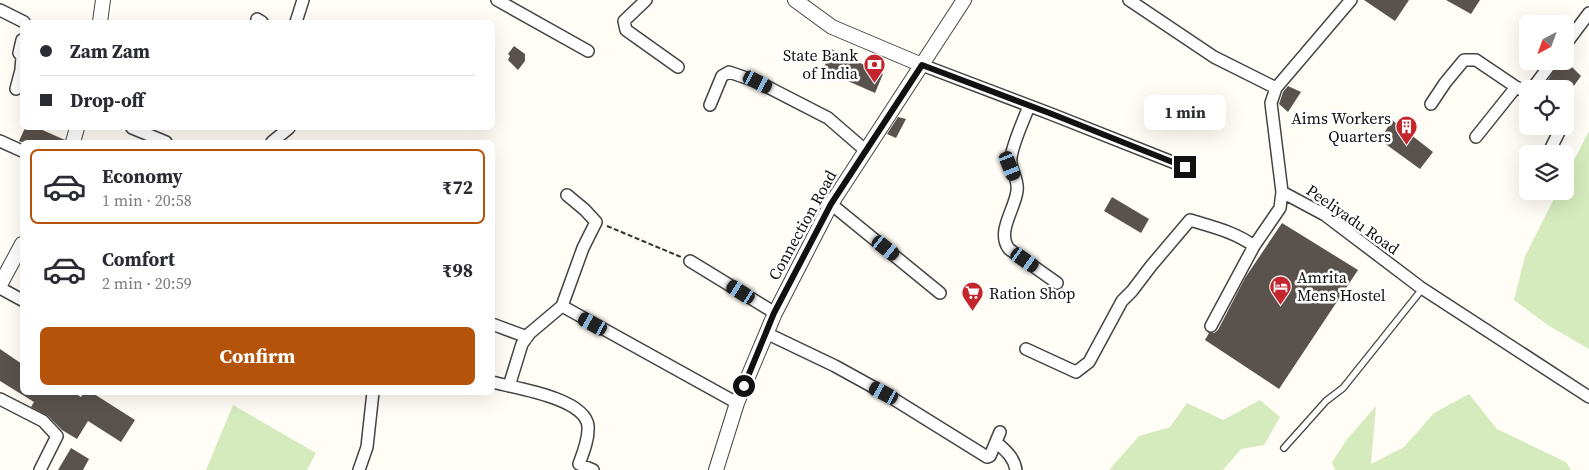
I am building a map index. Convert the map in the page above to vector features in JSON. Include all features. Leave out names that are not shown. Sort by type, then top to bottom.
[{"type":"street","points":[[100,20],[103,0]]},
{"type":"street","points":[[297,20],[303,0]]},
{"type":"street","points":[[497,0],[588,51]]},
{"type":"street","points":[[646,0],[624,21],[626,30],[678,67]]},
{"type":"street","points":[[795,0],[832,27],[922,65],[1185,167]]},
{"type":"street","name":"Connection Road","points":[[716,470],[736,403],[774,313],[831,204],[964,0]]},
{"type":"street","points":[[1129,0],[1214,57],[1276,88]]},
{"type":"street","name":"Peeliyadu Road","points":[[1351,0],[1276,88],[1271,103],[1282,192],[1325,215],[1423,288],[1589,397]]},
{"type":"street","points":[[0,10],[20,20]]},
{"type":"street","points":[[1574,33],[1589,13]]},
{"type":"street","points":[[1431,104],[1464,60],[1476,60],[1519,88]]},
{"type":"street","points":[[710,105],[722,76],[729,72],[758,82],[828,118],[865,150]]},
{"type":"street","points":[[16,89],[20,74]]},
{"type":"street","points":[[1476,137],[1516,87]]},
{"type":"street","points":[[1029,106],[1011,156],[1010,166],[1017,190],[1004,235],[1004,243],[1009,249],[1057,283]]},
{"type":"street","points":[[137,130],[161,140]]},
{"type":"street","points":[[274,140],[287,130]]},
{"type":"street","points":[[0,141],[20,150]]},
{"type":"street","points":[[1210,326],[1254,246],[1280,208],[1282,192]]},
{"type":"street","points":[[509,386],[522,344],[527,337],[562,306],[582,248],[596,222],[568,195]]},
{"type":"street","points":[[831,204],[940,293]]},
{"type":"street","points":[[1026,349],[1076,372],[1089,362],[1122,301],[1132,292],[1150,266],[1190,220],[1242,237],[1254,246]]},
{"type":"street","points":[[20,248],[0,286],[20,299]]},
{"type":"street","points":[[690,261],[774,313]]},
{"type":"street","points":[[562,306],[736,403]]},
{"type":"street","points":[[495,325],[527,337]]},
{"type":"street","points":[[766,333],[835,366],[884,393],[987,457],[990,456],[998,437],[1015,464],[1016,470]]},
{"type":"street","points":[[495,383],[566,402],[581,413],[588,425],[586,443],[579,467],[593,470]]},
{"type":"street","points":[[359,470],[367,447],[373,395]]},
{"type":"street","points":[[0,399],[43,422],[57,436],[40,470]]},
{"type":"lane","points":[[1284,448],[1326,401],[1343,388],[1423,288]]},
{"type":"path","points":[[596,222],[690,261]]},
{"type":"green space","points":[[1589,131],[1589,349],[1549,326],[1514,300],[1525,256],[1553,200],[1574,200],[1574,160]]},
{"type":"green space","points":[[1469,394],[1497,429],[1566,462],[1571,470],[1335,470],[1332,462],[1348,438],[1376,406],[1371,464],[1404,447],[1434,413]]},
{"type":"green space","points":[[1260,400],[1280,417],[1264,445],[1241,449],[1223,470],[1109,470],[1139,436],[1170,427],[1187,403],[1223,420]]},
{"type":"green space","points":[[233,405],[316,453],[307,470],[206,470]]},
{"type":"building","points":[[1364,0],[1409,0],[1395,21]]},
{"type":"building","points":[[1446,0],[1480,0],[1471,14]]},
{"type":"building","points":[[514,46],[525,54],[525,61],[518,70],[508,60],[510,56],[508,54]]},
{"type":"building","points":[[831,49],[883,74],[875,93],[823,70]]},
{"type":"building","points":[[1574,69],[1581,76],[1574,86],[1574,80],[1548,80],[1554,70]]},
{"type":"building","points":[[1288,86],[1301,92],[1288,112],[1279,104],[1283,92]]},
{"type":"building","points":[[898,117],[906,119],[896,138],[887,134]]},
{"type":"building","name":"Aims Workers Quarters","points":[[1392,120],[1433,152],[1420,169],[1380,140]]},
{"type":"building","points":[[24,130],[42,130],[65,140],[20,140]]},
{"type":"building","points":[[1112,197],[1149,219],[1141,233],[1104,211]]},
{"type":"building","name":"Amrita Mens Hostel","points":[[1282,223],[1358,270],[1279,389],[1205,340],[1209,333],[1214,333],[1218,330],[1245,278]]},
{"type":"building","points":[[0,349],[20,363],[20,393],[0,381]]},
{"type":"building","points":[[23,395],[78,395],[81,397],[82,395],[96,395],[135,420],[121,442],[88,421],[77,439],[62,430],[48,416],[31,407],[34,402]]},
{"type":"building","points":[[71,448],[89,459],[83,470],[58,470]]},
{"type":"place","name":"State Bank of India","points":[[874,83]]},
{"type":"place","name":"Aims Workers Quarters","points":[[1407,146]]},
{"type":"place","name":"Amrita Mens Hostel","points":[[1281,305]]},
{"type":"place","name":"Ration Shop","points":[[973,312]]},
{"type":"route","points":[[744,386],[774,313],[831,204],[922,65],[1185,167]]}]
